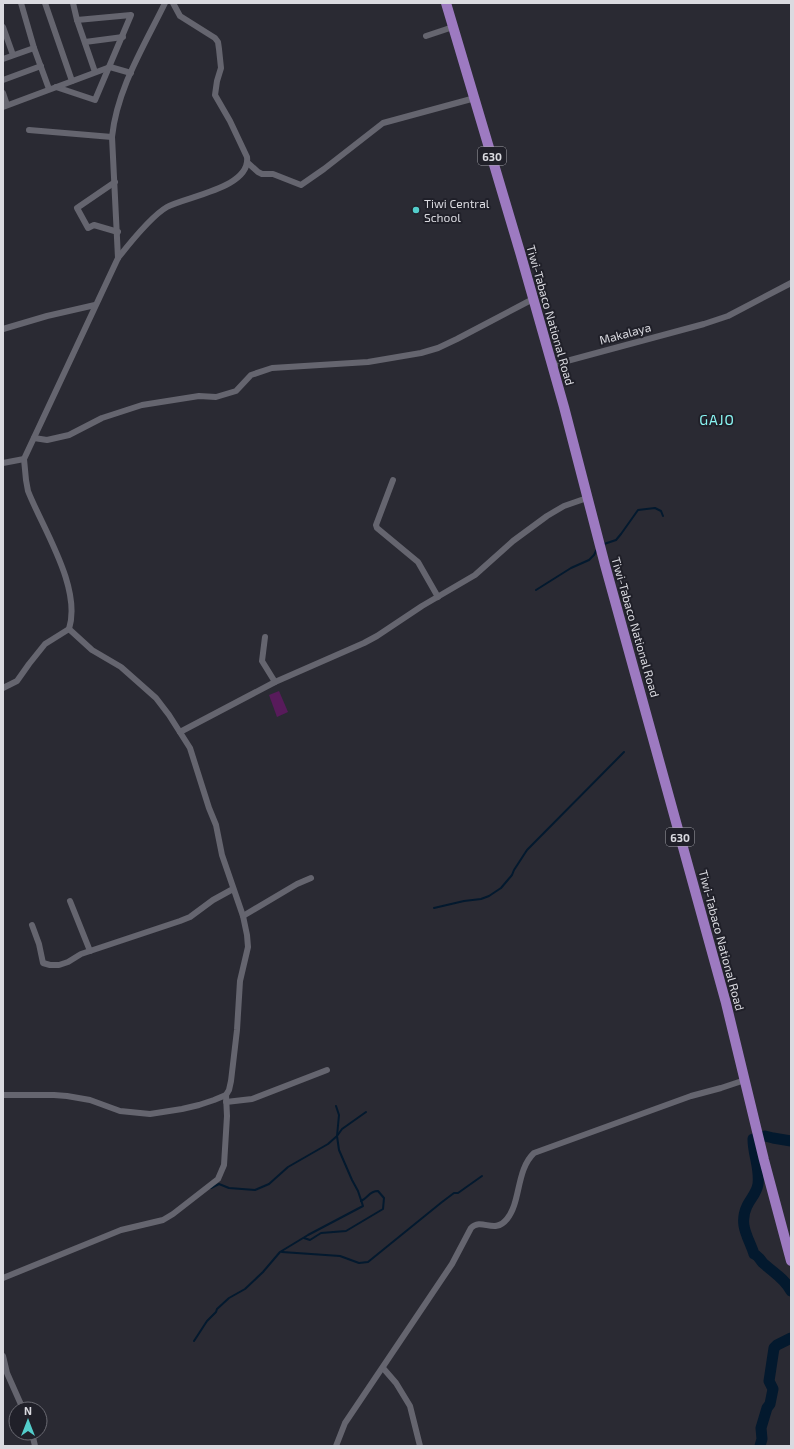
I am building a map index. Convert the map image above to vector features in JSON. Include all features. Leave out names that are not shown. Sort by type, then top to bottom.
[{"type":"main road","name":"Tiwi-Tabaco National Road","points":[[446,3],[552,365],[587,498],[734,1032],[764,1160],[791,1261]]},
{"type":"street","points":[[21,3],[34,48],[52,88],[95,100],[123,37],[131,14],[77,20]]},
{"type":"street","points":[[45,3],[72,81]]},
{"type":"street","points":[[74,3],[77,20],[95,72]]},
{"type":"street","points":[[118,258],[118,232],[112,137],[116,113],[132,72],[165,3]]},
{"type":"street","points":[[3,688],[17,681],[45,644],[69,629],[72,619],[72,607],[66,577],[28,491],[24,459],[95,305],[118,258],[151,221],[167,207],[212,192],[228,183],[246,169],[248,162],[230,121],[215,95],[216,81],[221,68],[218,42],[215,38],[180,16],[173,3]]},
{"type":"street","points":[[3,27],[13,55]]},
{"type":"street","points":[[426,36],[453,27]]},
{"type":"street","points":[[85,42],[123,37]]},
{"type":"street","points":[[3,59],[34,48]]},
{"type":"street","points":[[3,80],[41,66]]},
{"type":"street","points":[[3,93],[5,106],[110,67],[132,72]]},
{"type":"street","points":[[248,162],[262,174],[273,174],[301,185],[383,123],[475,98]]},
{"type":"street","points":[[28,130],[112,137]]},
{"type":"street","points":[[115,182],[77,208],[88,228],[94,225],[118,232]]},
{"type":"street","name":"Makalaya","points":[[552,365],[704,324],[728,316],[791,284]]},
{"type":"street","points":[[34,438],[46,440],[69,435],[102,418],[142,405],[199,396],[216,397],[223,395],[236,391],[251,375],[272,368],[368,362],[421,353],[438,348],[457,339],[533,299]]},
{"type":"street","points":[[3,329],[46,316],[95,305]]},
{"type":"street","points":[[3,463],[24,459]]},
{"type":"street","points":[[393,480],[376,525],[377,528],[418,562],[438,597]]},
{"type":"street","points":[[180,732],[275,682],[377,636],[422,606],[475,575],[513,541],[547,516],[564,506],[587,498]]},
{"type":"street","points":[[3,1278],[121,1230],[163,1220],[218,1179],[224,1165],[227,1116],[226,1095],[231,1081],[240,987],[248,948],[242,916],[221,850],[216,825],[190,748],[156,698],[142,684],[121,667],[92,650],[69,629]]},
{"type":"street","points":[[265,637],[262,661],[275,682]]},
{"type":"street","points":[[242,916],[297,884],[311,878]]},
{"type":"street","points":[[32,924],[44,963],[59,965],[68,962],[81,954],[185,919],[213,900],[233,889]]},
{"type":"street","points":[[70,901],[90,951]]},
{"type":"street","points":[[226,1102],[252,1099],[327,1070]]},
{"type":"street","points":[[336,1446],[345,1423],[452,1264],[471,1228],[475,1224],[492,1227],[496,1226],[507,1219],[513,1206],[526,1163],[534,1153],[691,1096],[745,1080]]},
{"type":"street","points":[[3,1096],[67,1096],[90,1100],[120,1111],[150,1114],[199,1105],[226,1095]]},
{"type":"street","points":[[3,1356],[7,1373],[19,1401]]},
{"type":"street","points":[[383,1368],[396,1383],[410,1406],[420,1446]]},
{"type":"shaded area","points":[[279,691],[288,712],[277,717],[269,695]]},
{"type":"waterway","points":[[604,544],[616,540],[638,510],[655,508],[661,511],[663,516]]},
{"type":"waterway","points":[[536,590],[571,568],[589,560],[597,549]]},
{"type":"waterway","points":[[434,908],[464,901],[481,899],[489,896],[501,888],[512,875],[527,850],[624,752]]},
{"type":"waterway","points":[[194,1341],[217,1309],[229,1298],[245,1289],[263,1272],[280,1252],[308,1235],[363,1206],[358,1191],[339,1150],[337,1136],[339,1115],[336,1106]]},
{"type":"waterway","points":[[211,1188],[219,1184],[229,1188],[255,1190],[269,1184],[288,1167],[328,1144],[342,1129],[366,1112]]},
{"type":"waterway","points":[[791,1141],[765,1136],[753,1139],[758,1172],[758,1184],[747,1206],[744,1219],[745,1231],[754,1254],[782,1279],[791,1291]]},
{"type":"waterway","points":[[282,1252],[340,1256],[359,1263],[368,1262],[442,1202],[482,1176]]},
{"type":"waterway","points":[[304,1238],[310,1240],[321,1233],[346,1231],[383,1209],[384,1198],[378,1191],[371,1193],[361,1201]]},
{"type":"waterway","points":[[760,1446],[762,1439],[761,1428],[767,1408],[770,1404],[773,1389],[769,1381],[774,1348],[791,1338]]},
{"type":"place","name":"Tiwi Central School","points":[[416,210]]},
{"type":"district","name":"GAJO","points":[[717,419]]}]
